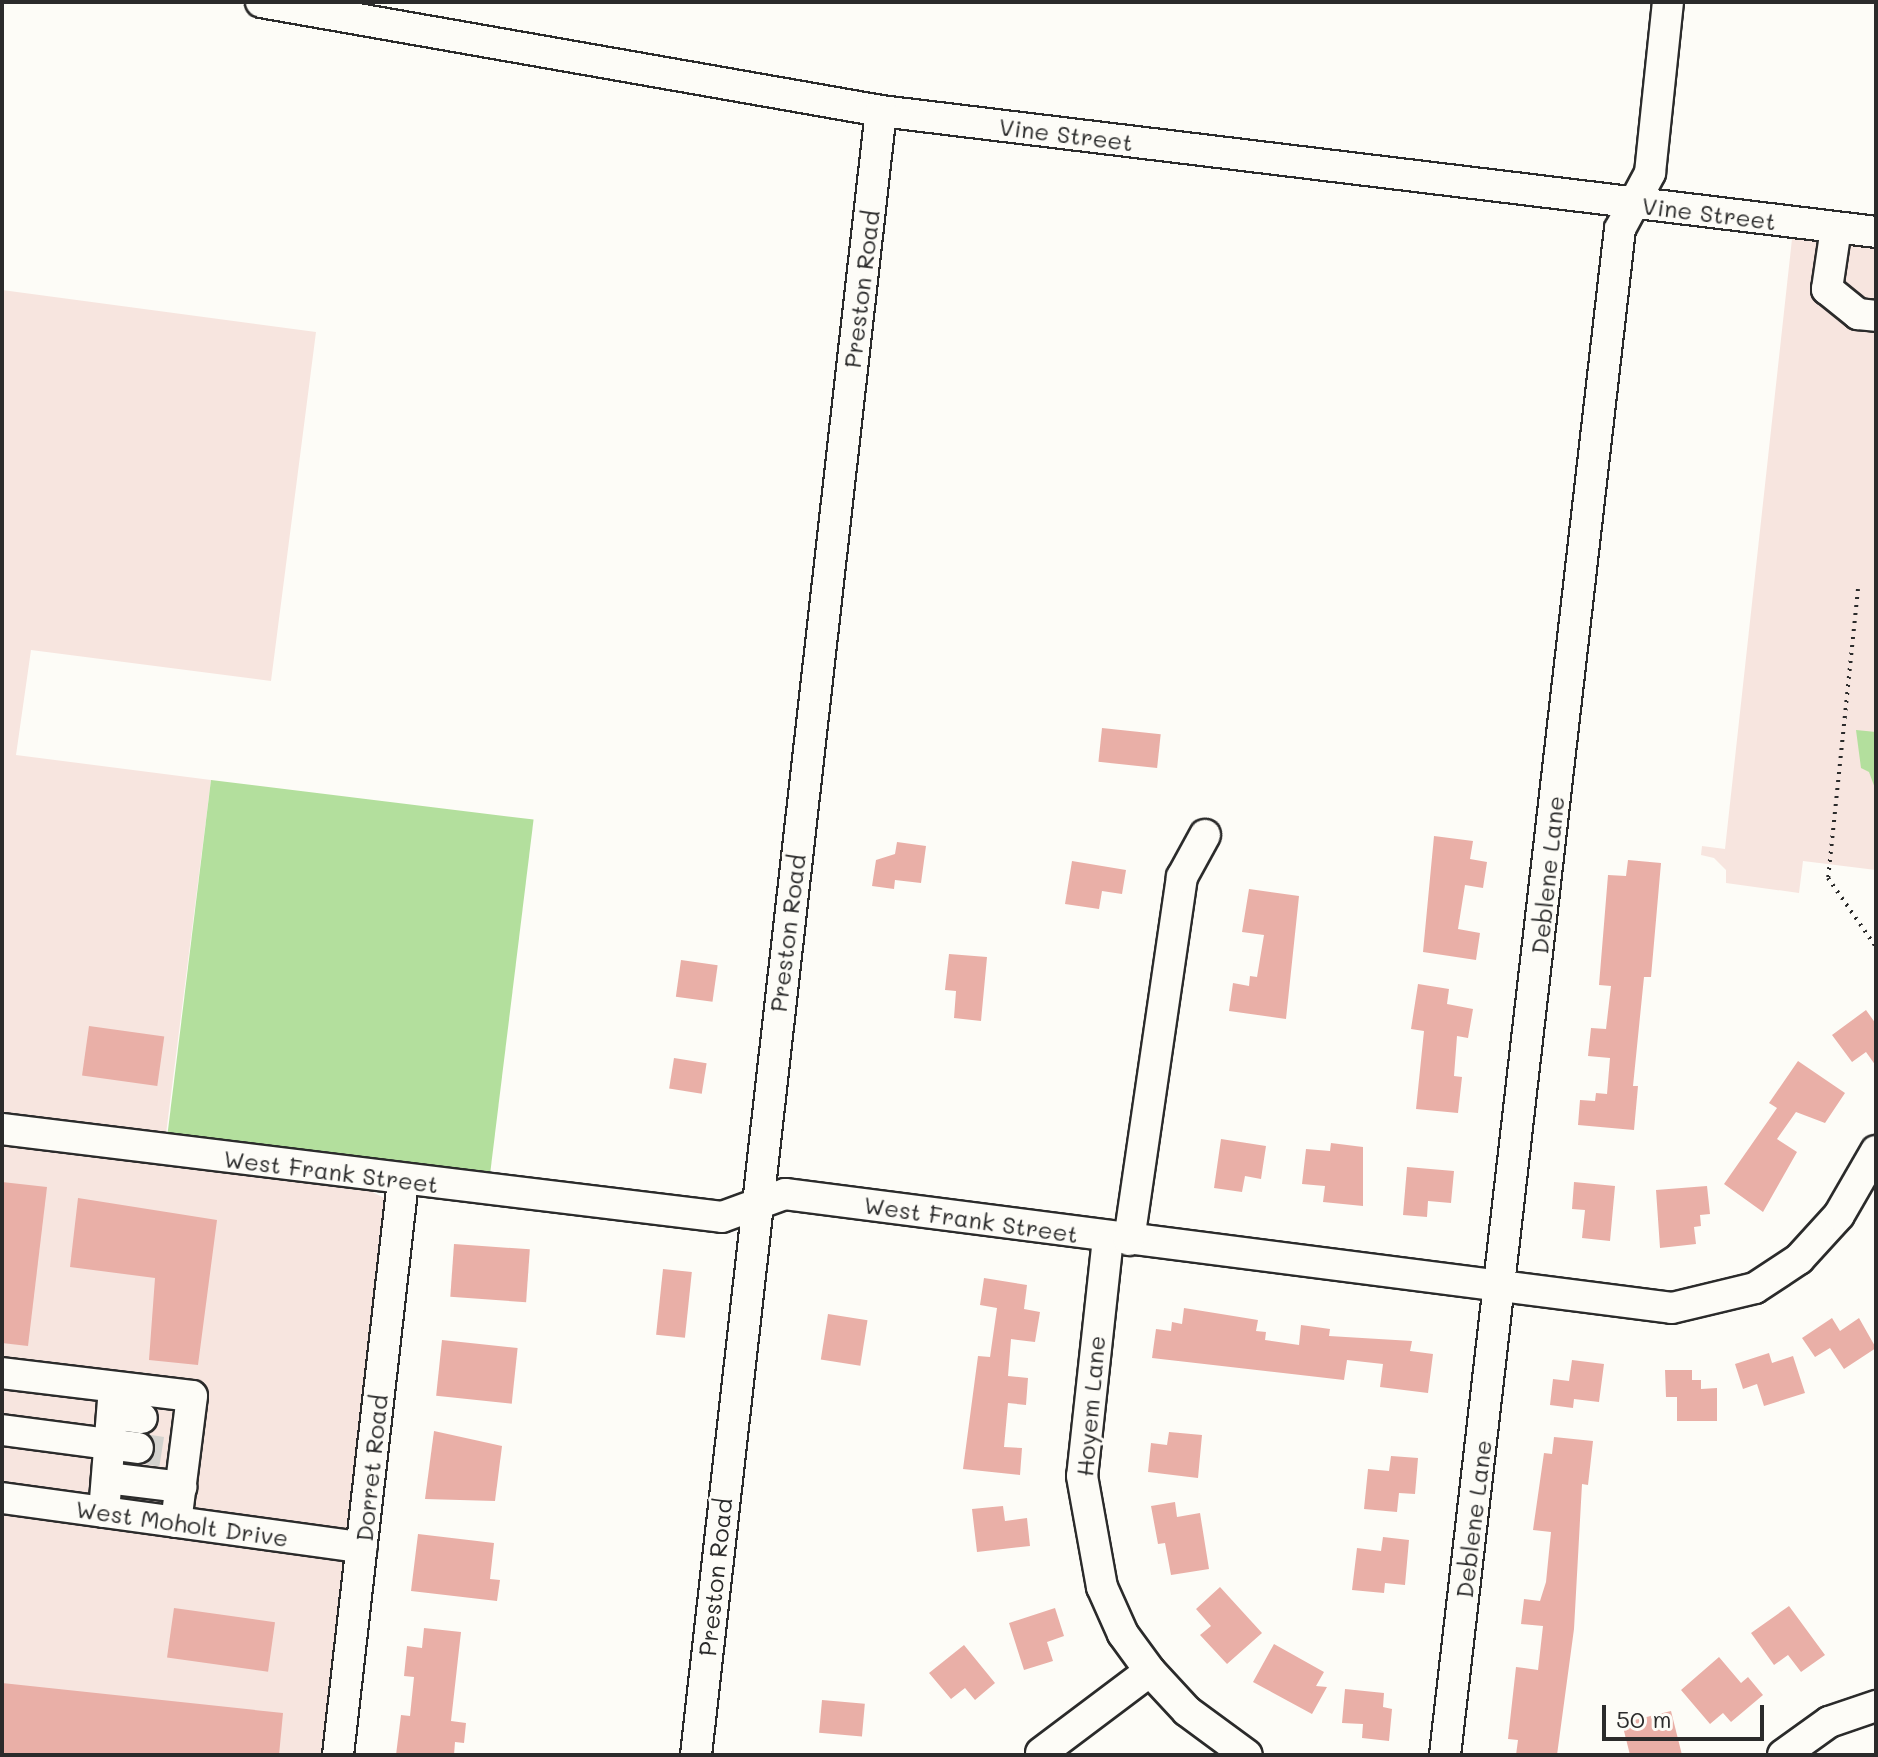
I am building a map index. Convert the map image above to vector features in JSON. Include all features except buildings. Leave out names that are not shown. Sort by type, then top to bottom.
[{"type":"street","name":"Vine Street","points":[[261,2],[881,111],[1876,232]]},
{"type":"street","name":"Deblene Lane","points":[[1445,1755],[1620,229],[1636,205],[1650,173],[1668,2]]},
{"type":"street","name":"Preston Road","points":[[696,1755],[881,111]]},
{"type":"street","points":[[1836,228],[1827,289],[1858,314],[1876,316]]},
{"type":"street","name":"Hoyem Lane","points":[[1205,835],[1182,877],[1118,1239],[1082,1476],[1102,1587],[1123,1634],[1150,1671],[1187,1711],[1247,1755]]},
{"type":"street","name":"West Frank Street","points":[[2,1129],[403,1181],[722,1217],[785,1194],[1672,1308],[1742,1293],[1778,1275],[1822,1238],[1876,1151]]},
{"type":"street","name":"Dorret Road","points":[[338,1755],[403,1181]]},
{"type":"street","points":[[2,1373],[144,1413]]},
{"type":"street","points":[[144,1413],[149,1450],[181,1487],[176,1522]]},
{"type":"street","points":[[144,1413],[149,1450]]},
{"type":"street","points":[[2,1430],[149,1450]]},
{"type":"street","points":[[107,1478],[149,1450]]},
{"type":"street","points":[[107,1478],[181,1487]]},
{"type":"street","points":[[104,1512],[107,1478]]},
{"type":"street","name":"West Moholt Drive","points":[[2,1498],[362,1547]]},
{"type":"street","points":[[1041,1753],[1150,1671]]},
{"type":"street","points":[[1783,1755],[1829,1722],[1876,1706]]},
{"type":"path","points":[[1858,589],[1828,878],[1876,947]]},
{"type":"shaded area","points":[[1792,239],[1876,247],[1876,870],[1803,861],[1799,893],[1726,883],[1726,870],[1714,858],[1701,855],[1702,846],[1725,849]]},
{"type":"shaded area","points":[[2,290],[316,332],[271,681],[31,650],[16,755],[211,780],[166,1134],[365,1188],[386,1199],[322,1755],[2,1755]]},
{"type":"green space","points":[[1856,730],[1876,732],[1876,791],[1869,772],[1861,768]]},
{"type":"green space","points":[[211,780],[534,820],[490,1174],[167,1134]]},
{"type":"tunnel","points":[[138,1448],[162,1452]]}]
